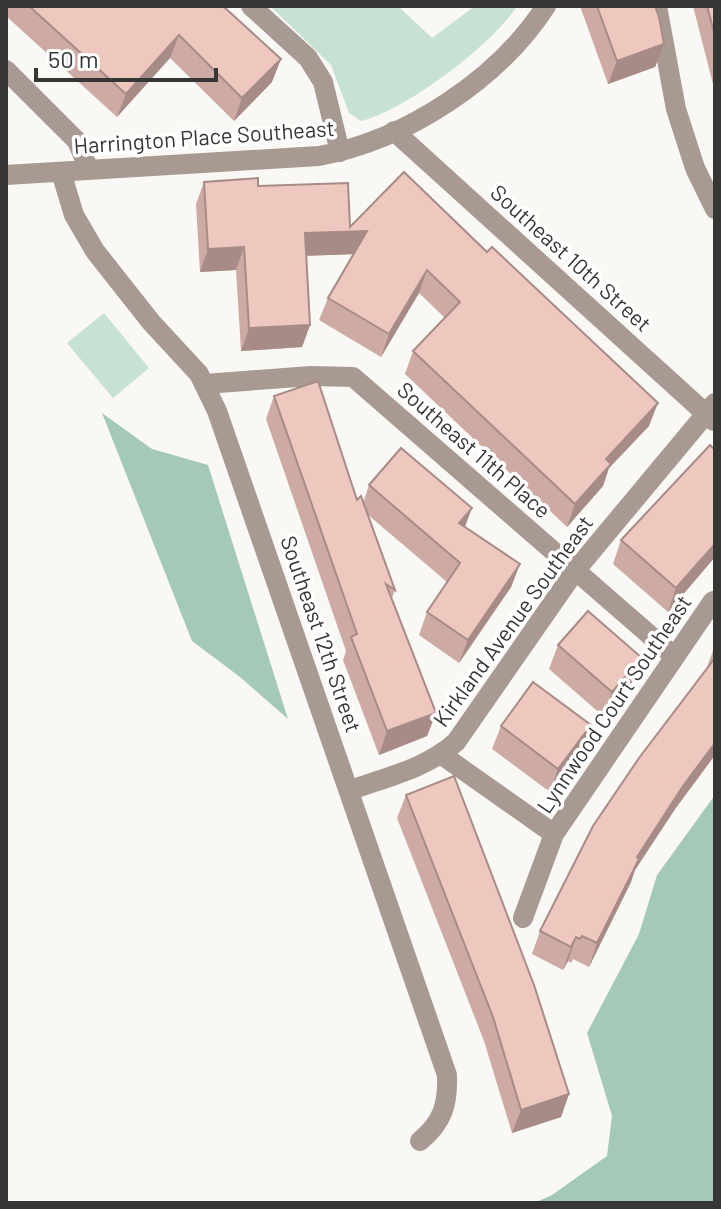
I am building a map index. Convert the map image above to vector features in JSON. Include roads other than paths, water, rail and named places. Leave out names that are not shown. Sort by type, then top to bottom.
[{"type":"street","points":[[251,6],[308,58],[323,82],[340,152]]},
{"type":"street","name":"Harrington Place Southeast","points":[[6,175],[340,152],[394,131],[460,92],[505,56],[546,6]]},
{"type":"street","points":[[657,6],[676,109],[695,168],[715,209]]},
{"type":"street","points":[[6,70],[77,141],[89,170]]},
{"type":"street","name":"Southeast 10th Street","points":[[394,131],[712,413]]},
{"type":"street","name":"Southeast 12th Street","points":[[61,172],[74,215],[95,251],[205,384],[351,790],[447,1075],[448,1100],[437,1127],[420,1141]]},
{"type":"street","name":"Southeast 11th Place","points":[[205,384],[311,376],[353,377],[675,657]]},
{"type":"street","name":"Kirkland Avenue Southeast","points":[[351,790],[442,755],[456,742],[575,571],[712,413]]},
{"type":"street","name":"Lynnwood Court Southeast","points":[[523,918],[554,834],[713,601]]},
{"type":"street","name":"Lynnwood Court Southeast","points":[[442,755],[554,834]]}]
